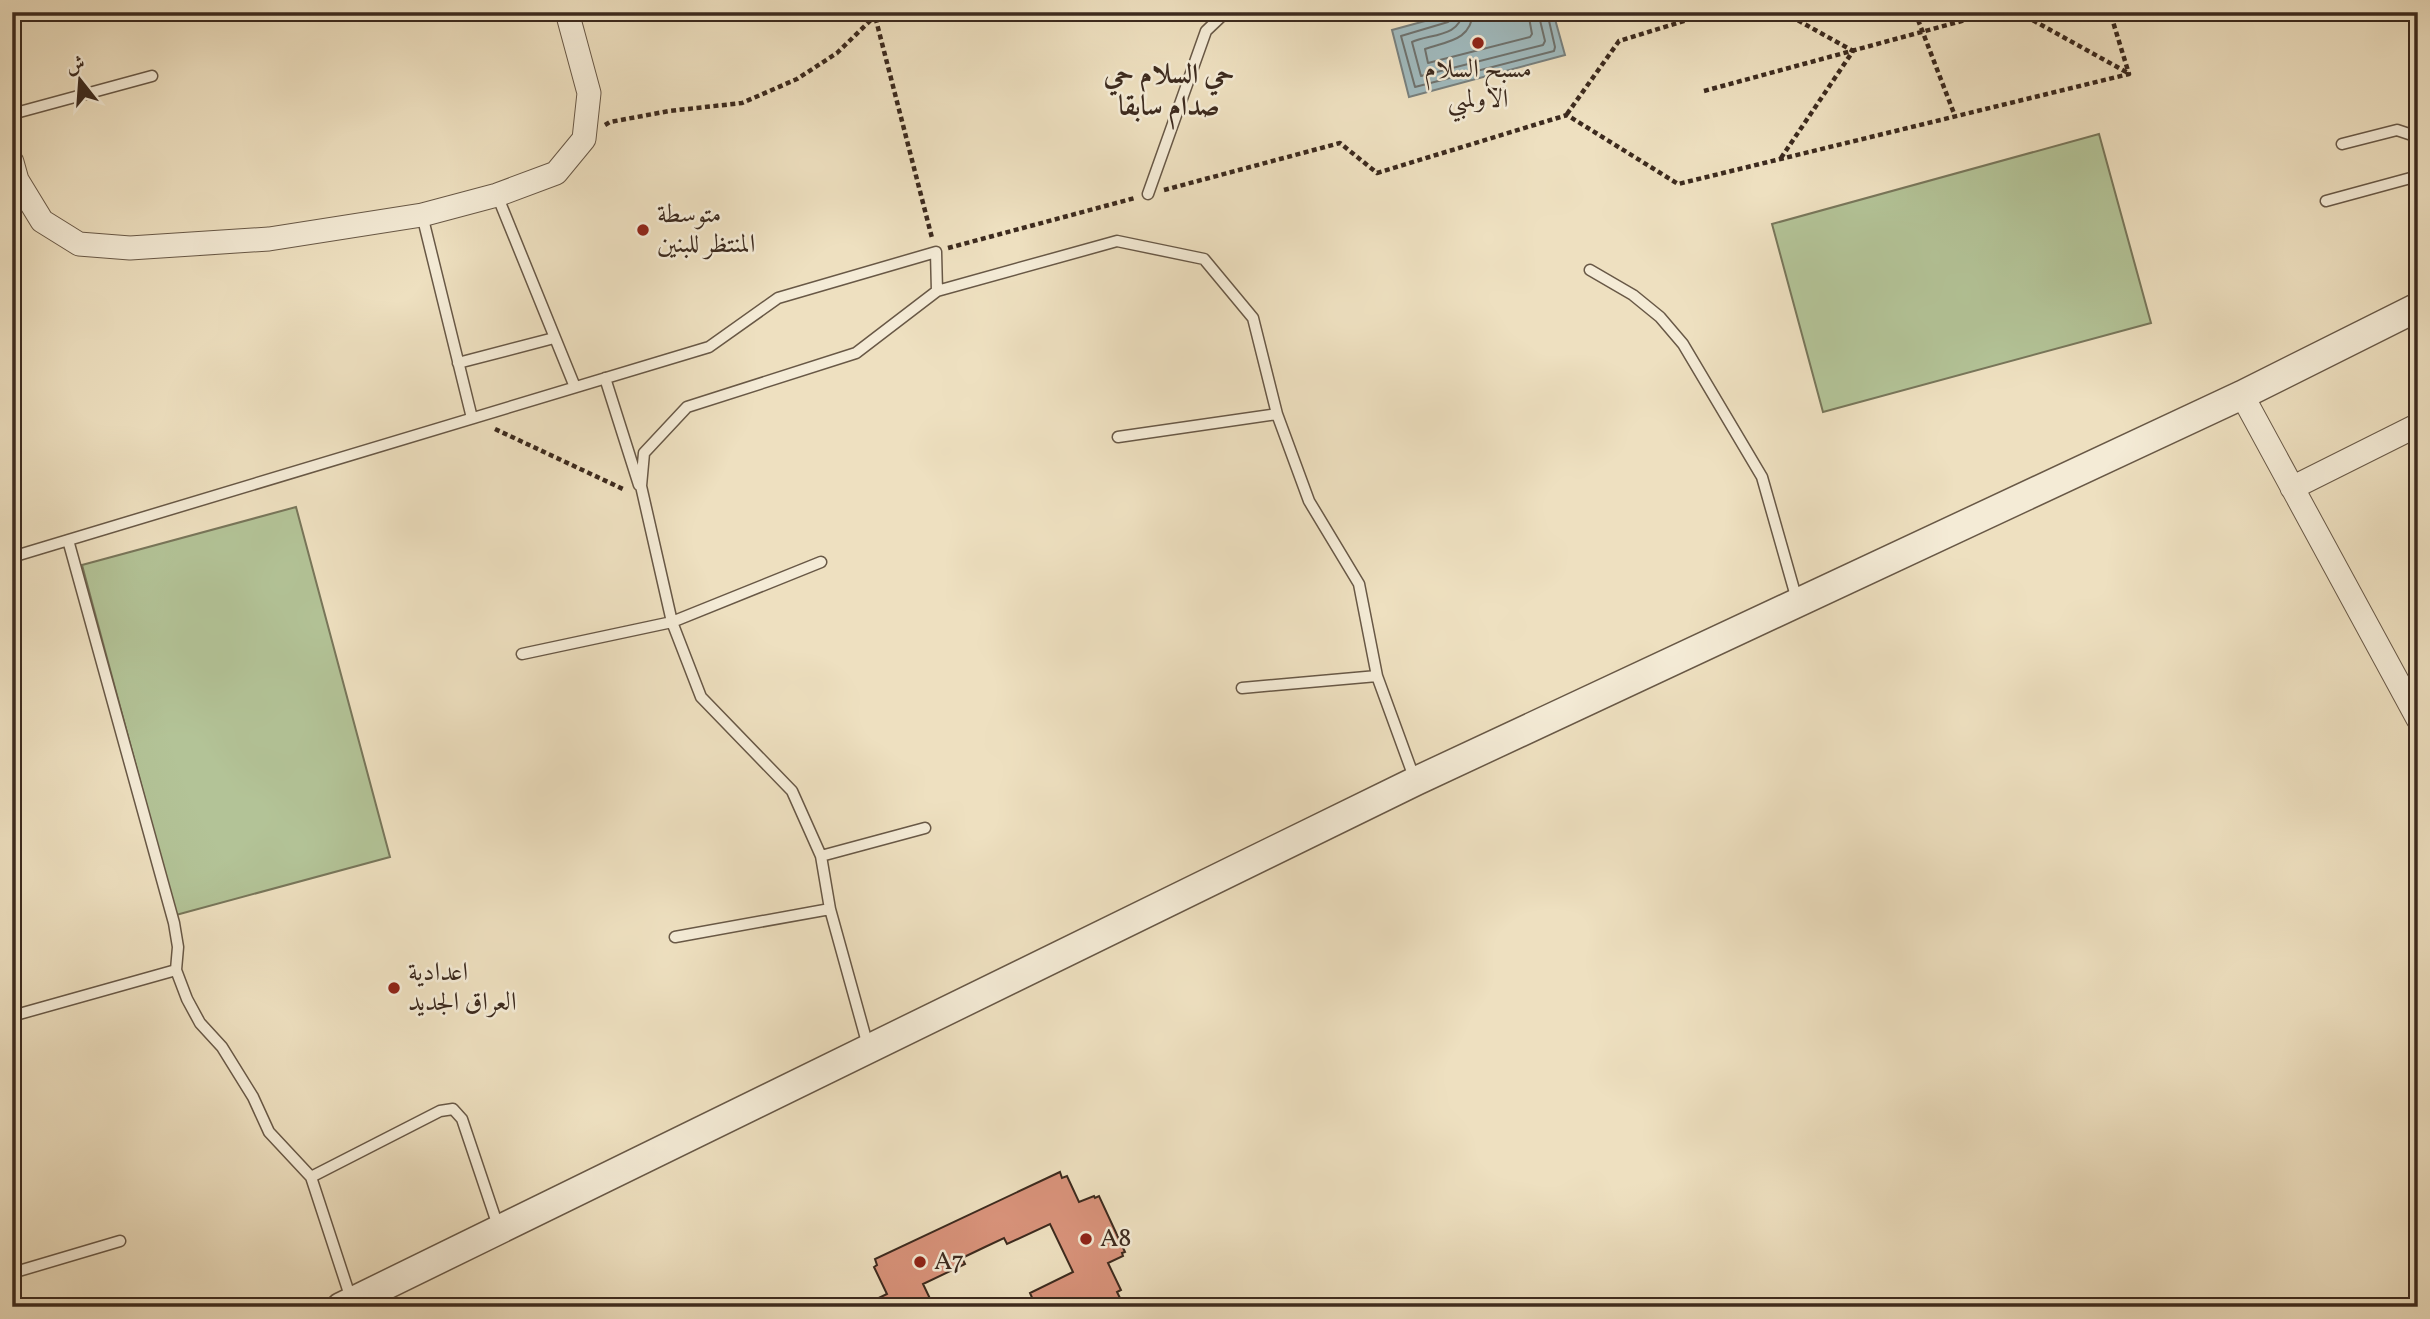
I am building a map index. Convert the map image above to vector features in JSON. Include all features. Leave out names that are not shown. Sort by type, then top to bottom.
[{"type":"street","points":[[12,162],[17,180],[42,221],[79,244],[130,248],[269,239],[422,215],[497,195],[556,173],[584,139],[589,93],[567,12]]},
{"type":"street","points":[[347,1304],[1416,781],[2242,394],[2418,307]]},
{"type":"street","points":[[2242,394],[2418,719]]},
{"type":"street","points":[[2292,488],[2418,425]]},
{"type":"lane","points":[[1148,194],[1206,31],[1226,12]]},
{"type":"lane","points":[[12,114],[152,76]]},
{"type":"lane","points":[[2342,144],[2397,130],[2418,137]]},
{"type":"lane","points":[[2326,201],[2418,176]]},
{"type":"lane","points":[[497,195],[575,387]]},
{"type":"lane","points":[[422,215],[472,418]]},
{"type":"lane","points":[[869,1049],[830,909],[821,856],[792,791],[701,697],[671,622],[640,486],[644,453],[687,407],[856,354],[937,291],[1117,241],[1204,259],[1253,318],[1278,414],[1309,501],[1359,583],[1377,676],[1416,781]]},
{"type":"lane","points":[[12,557],[709,347],[778,298],[936,251],[937,291]]},
{"type":"lane","points":[[1590,270],[1633,295],[1660,317],[1683,344],[1762,477],[1797,603]]},
{"type":"lane","points":[[458,363],[554,338]]},
{"type":"lane","points":[[605,378],[643,498]]},
{"type":"lane","points":[[1118,437],[1278,414]]},
{"type":"lane","points":[[68,540],[174,923],[178,947],[176,970],[200,1023],[222,1047],[253,1097],[269,1132],[311,1177],[347,1304]]},
{"type":"lane","points":[[522,653],[671,622],[821,562]]},
{"type":"lane","points":[[1242,688],[1377,676]]},
{"type":"lane","points":[[821,856],[925,828]]},
{"type":"lane","points":[[675,937],[830,909]]},
{"type":"lane","points":[[12,1016],[176,970]]},
{"type":"lane","points":[[311,1177],[440,1111],[453,1109],[462,1119],[499,1229]]},
{"type":"lane","points":[[12,1273],[120,1241]]},
{"type":"lane","points":[[12,1300],[14,1307]]},
{"type":"path","points":[[877,13],[936,251],[1340,143],[1377,173],[1567,114],[1619,41],[1713,12]]},
{"type":"path","points":[[1783,12],[1853,51]]},
{"type":"path","points":[[1915,12],[1955,116]]},
{"type":"path","points":[[1704,91],[1995,12]]},
{"type":"path","points":[[2018,12],[2129,74]]},
{"type":"path","points":[[2110,12],[2129,74]]},
{"type":"path","points":[[584,139],[610,122],[669,111],[742,103],[797,79],[838,53],[877,13]]},
{"type":"path","points":[[1781,159],[1853,51]]},
{"type":"path","points":[[1567,114],[1678,184],[2129,74]]},
{"type":"path","points":[[472,418],[643,498]]},
{"type":"green space","points":[[2099,134],[2151,323],[1823,412],[1772,224]]},
{"type":"green space","points":[[296,507],[390,857],[176,915],[82,565]]},
{"type":"water","name":"مسبح السلام الاولمبي","points":[[1458,12],[1553,12],[1565,55],[1409,97],[1392,30]]},
{"type":"building","name":"A8","points":[[1060,1172],[1062,1178],[1067,1176],[1079,1202],[1099,1196],[1125,1252],[1122,1253],[1123,1256],[1108,1263],[1121,1290],[1117,1292],[1120,1298],[1101,1307],[1036,1307],[1030,1293],[1073,1272],[1050,1224],[1007,1244],[1004,1238],[962,1258],[965,1264],[923,1284],[934,1307],[860,1307],[887,1294],[874,1267],[877,1265],[875,1259]]},
{"type":"place","name":"مسبح السلام الاولمبي","points":[[1478,43]]},
{"type":"place","name":"متوسطة المنتظر للبنين","points":[[643,230]]},
{"type":"place","name":"اعدادية العراق الجديد","points":[[394,988]]},
{"type":"place","name":"A8","points":[[1086,1239]]},
{"type":"place","name":"A7","points":[[920,1262]]},
{"type":"district","name":"حي السلام حي صدام سابقا","points":[[1169,91]]}]
